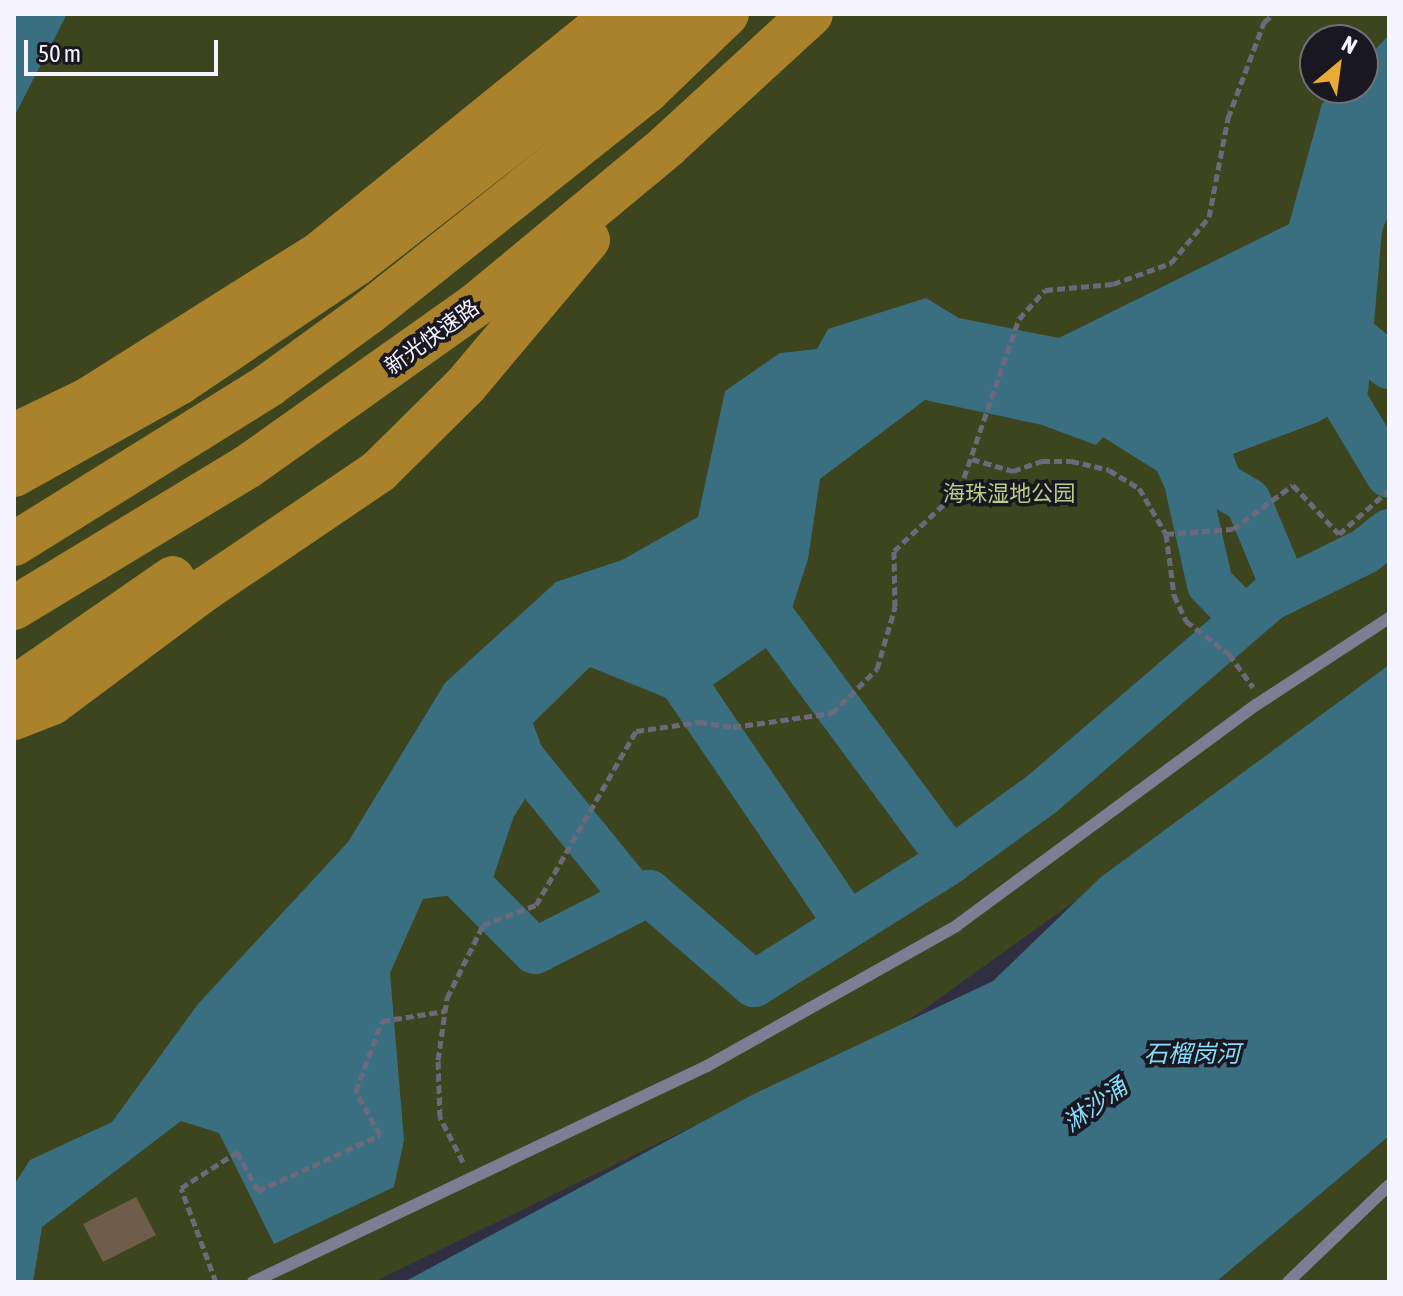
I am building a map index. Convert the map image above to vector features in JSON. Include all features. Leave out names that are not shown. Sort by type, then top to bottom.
[{"type":"highway","points":[[14,435],[87,400],[319,254],[615,14]]},
{"type":"highway","points":[[14,475],[179,383],[310,296],[445,198],[676,14]]},
{"type":"highway","points":[[14,544],[269,385],[381,304],[647,91],[727,14]]},
{"type":"highway","name":"新光快速路","points":[[20,604],[150,529],[356,392],[489,295],[667,146],[811,14]]},
{"type":"highway","points":[[14,688],[385,430],[485,337],[667,146]]},
{"type":"highway","points":[[14,718],[52,703],[205,589],[379,471],[465,386],[667,146]]},
{"type":"lane","points":[[253,1282],[473,1180],[707,1066],[956,926],[1262,701],[1389,618]]},
{"type":"lane","points":[[1288,1282],[1389,1185]]},
{"type":"path","points":[[473,1180],[440,1117],[438,1060],[445,1011],[483,925],[536,905],[577,841],[586,814],[636,731],[699,722],[733,727],[832,713],[877,669],[895,607],[894,551],[960,489],[978,445],[1019,319],[1045,290],[1113,284],[1171,263],[1209,217],[1228,118],[1264,22],[1274,14]]},
{"type":"path","points":[[972,459],[1013,471],[1057,461],[1109,470],[1139,488],[1166,534],[1174,595],[1186,621],[1229,654],[1262,701]]},
{"type":"path","points":[[1166,534],[1185,535],[1233,529],[1293,485],[1339,534],[1389,490]]},
{"type":"path","points":[[216,1282],[181,1188],[237,1152],[258,1191],[380,1135],[356,1091],[382,1021],[445,1011]]},
{"type":"green space","name":"海珠湿地公园","points":[[67,14],[1389,14],[1389,676],[905,1023],[374,1282],[14,1282],[14,117]]},
{"type":"green space","points":[[1389,1136],[1389,1282],[1216,1282],[1229,1271]]},
{"type":"water","points":[[14,14],[67,14],[14,117]]},
{"type":"water","points":[[1389,35],[1389,213],[1382,231],[1368,393],[1318,422],[1233,454],[1245,487],[1185,532],[1157,471],[1103,437],[1096,445],[1042,425],[925,400],[820,479],[808,559],[783,636],[684,705],[590,667],[533,723],[548,764],[514,816],[489,890],[423,899],[390,973],[404,1140],[394,1187],[274,1244],[219,1133],[181,1121],[42,1227],[33,1282],[14,1282],[14,1185],[30,1160],[112,1122],[198,1004],[348,842],[445,683],[556,582],[622,560],[698,517],[725,391],[780,353],[817,349],[828,329],[926,298],[959,318],[1059,338],[1289,224],[1322,104],[1379,104],[1379,45]]},
{"type":"water","name":"石榴岗河","points":[[1389,665],[1389,1136],[1216,1282],[404,1282],[754,1094],[993,981],[1101,877]]},
{"type":"building","points":[[136,1197],[156,1235],[103,1262],[83,1224]]},
{"type":"waterway","points":[[1342,327],[1389,366]]},
{"type":"waterway","points":[[1326,370],[1389,475]]},
{"type":"waterway","points":[[1186,464],[1248,501],[1285,590]]},
{"type":"waterway","points":[[1189,491],[1210,584],[1244,619]]},
{"type":"waterway","points":[[452,868],[535,951],[649,893],[754,984],[944,865],[1043,793],[1270,598],[1365,551],[1389,532]]},
{"type":"waterway","points":[[775,622],[951,860]]},
{"type":"waterway","points":[[681,679],[848,925]]},
{"type":"waterway","points":[[512,746],[636,899]]},
{"type":"water label","name":"淋沙涌","points":[[1095,1105]]}]
